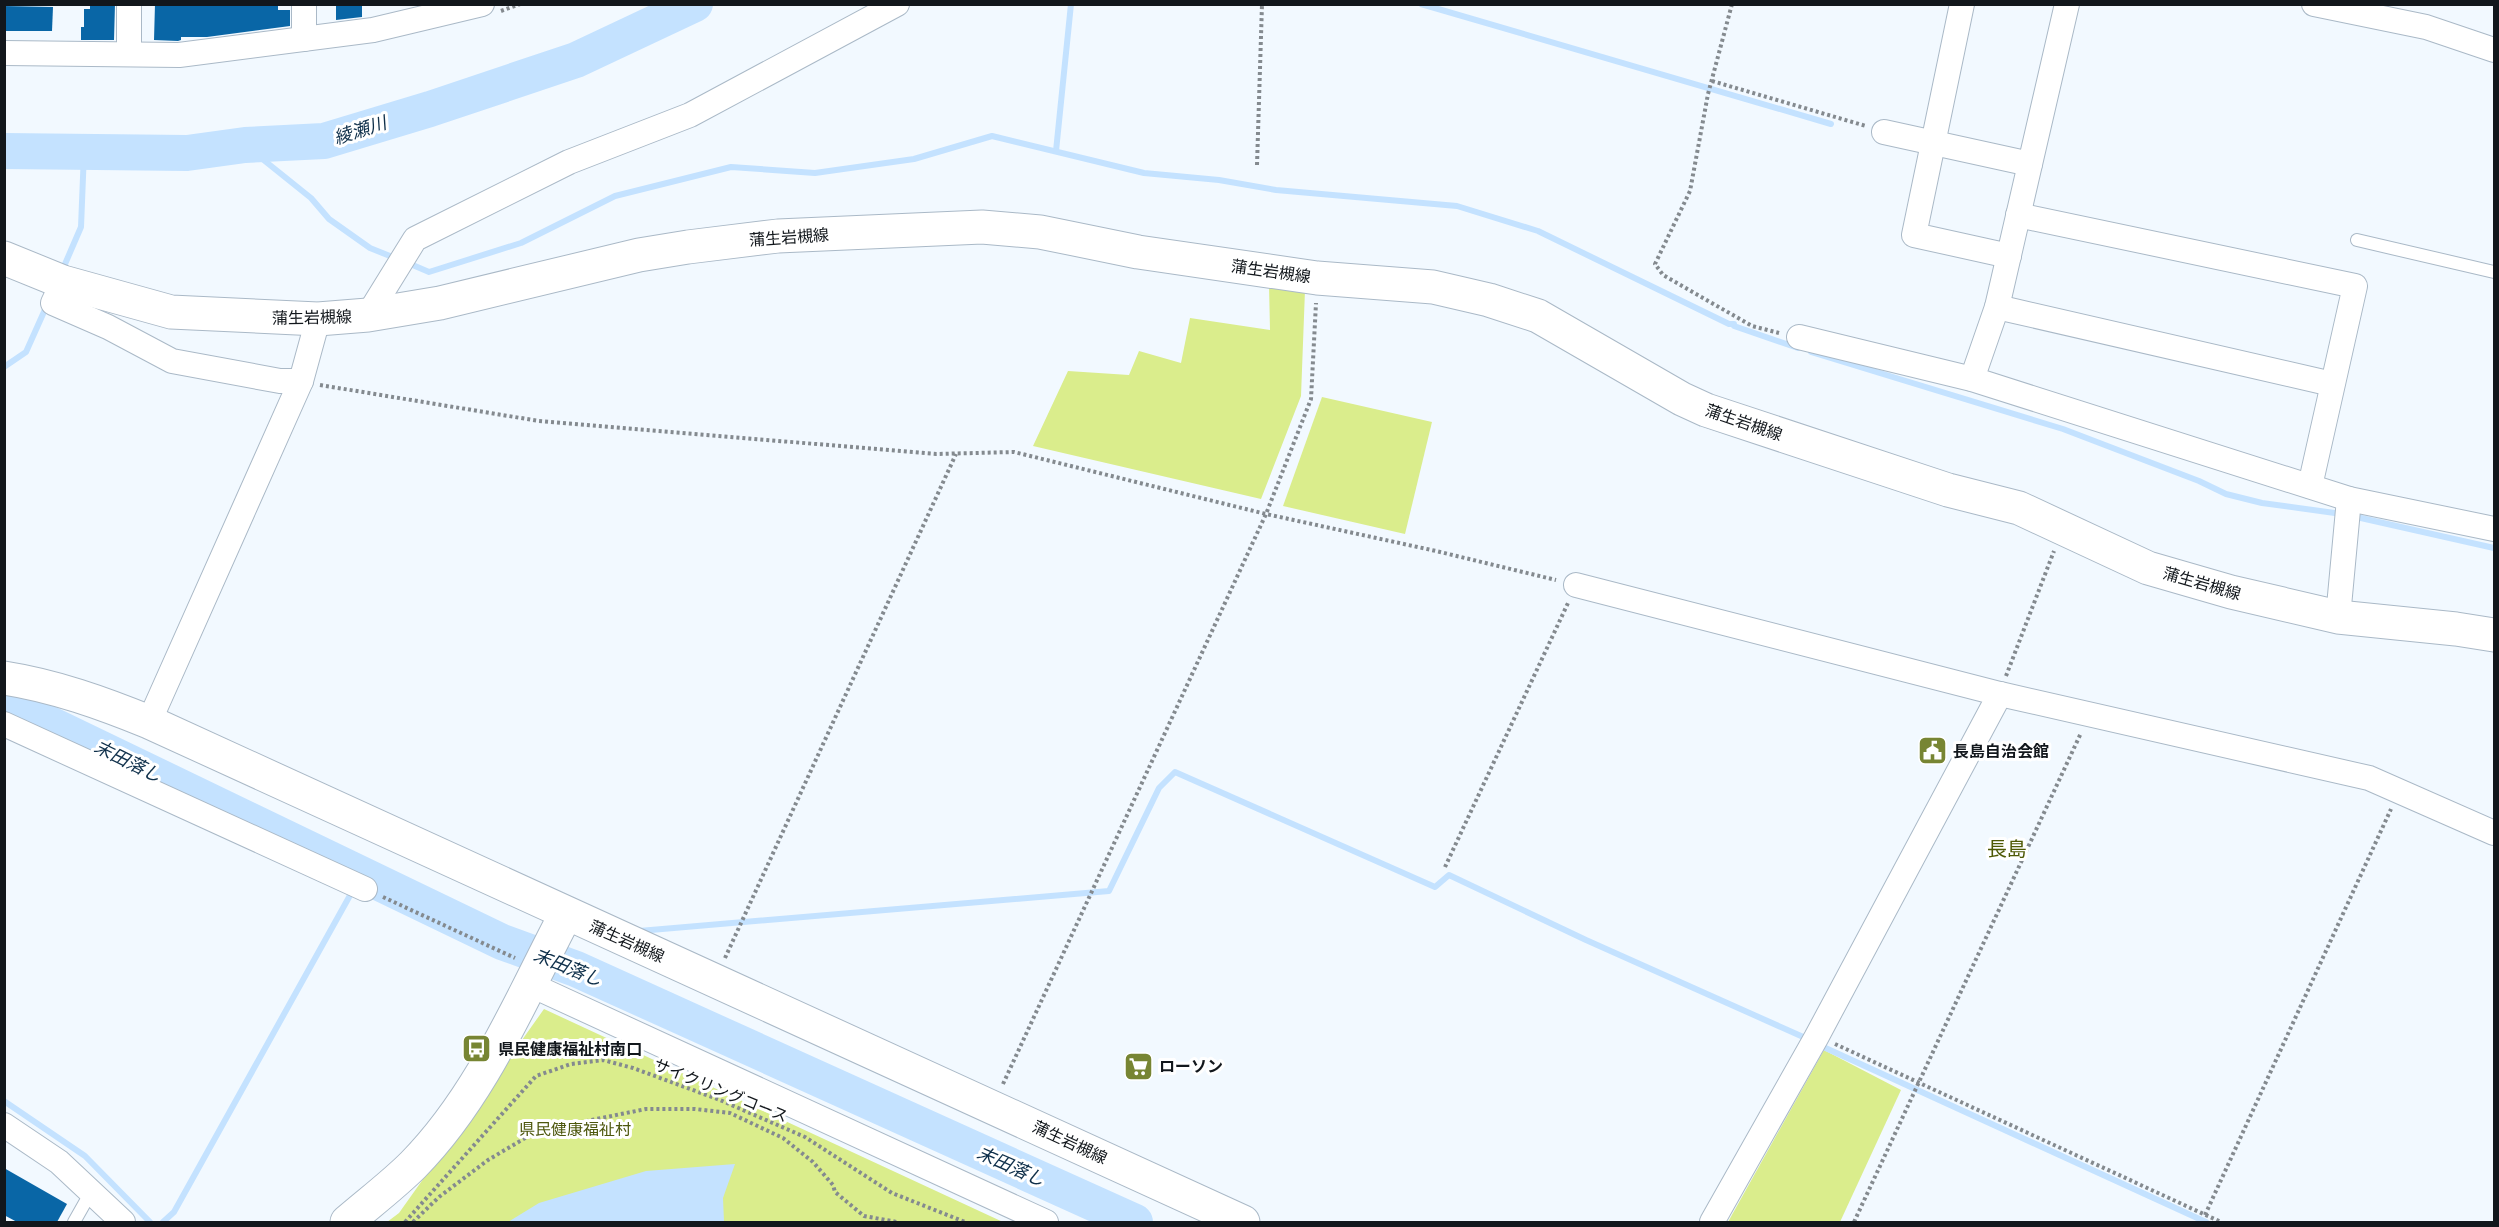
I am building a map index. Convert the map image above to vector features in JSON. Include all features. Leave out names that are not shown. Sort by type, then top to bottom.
[{"type":"main road","name":"蒲生岩槻線","points":[[4,258],[63,282],[171,312],[318,320],[368,315],[440,303],[639,255],[688,247],[778,236],[982,226],[1040,232],[1138,252],[1317,278],[1433,287],[1489,300],[1538,316],[1682,399],[1706,410],[1948,490],[2019,508],[2148,568],[2231,592],[2338,617],[2494,635]]},
{"type":"main road","name":"蒲生岩槻線","points":[[4,678],[37,683],[74,694],[150,722],[1244,1222]]},
{"type":"main road","points":[[348,1222],[413,1164],[442,1130],[482,1074],[566,914]]},
{"type":"street","points":[[129,4],[129,54]]},
{"type":"street","points":[[304,4],[304,39]]},
{"type":"street","points":[[4,53],[179,55],[373,30],[482,4]]},
{"type":"street","points":[[368,315],[415,239],[569,162],[690,115],[897,4]]},
{"type":"street","points":[[1962,4],[1914,235],[2009,256]]},
{"type":"street","points":[[1972,379],[1997,307],[2067,4]]},
{"type":"street","points":[[2314,4],[2426,27],[2494,50]]},
{"type":"street","points":[[1884,132],[2030,164]]},
{"type":"street","points":[[2018,215],[2355,286],[2310,486]]},
{"type":"street","points":[[63,282],[52,303],[108,327],[172,361],[280,381],[301,381]]},
{"type":"street","points":[[1997,307],[2332,384]]},
{"type":"street","points":[[150,722],[301,381],[318,320]]},
{"type":"street","points":[[1799,338],[1972,379],[2349,499],[2494,529]]},
{"type":"street","points":[[2338,617],[2349,499]]},
{"type":"street","points":[[1576,585],[2000,694],[2369,778],[2494,833]]},
{"type":"street","points":[[1712,1222],[1814,1042],[2000,694]]},
{"type":"street","points":[[4,724],[365,889]]},
{"type":"street","points":[[533,976],[1046,1222]]},
{"type":"street","points":[[4,1125],[59,1162],[123,1222]]},
{"type":"lane","points":[[2357,240],[2494,273]]},
{"type":"lane","points":[[74,1222],[91,1192]]},
{"type":"path","points":[[1257,165],[1262,4]]},
{"type":"path","points":[[1732,4],[1712,81],[1690,191],[1655,264],[1663,275],[1752,326],[1799,338]]},
{"type":"path","points":[[1712,81],[1884,132]]},
{"type":"path","points":[[992,1107],[1266,514],[1311,399],[1317,278]]},
{"type":"path","points":[[301,381],[539,421],[936,454],[1014,452],[1266,514],[1436,551],[1576,585],[1445,867]]},
{"type":"path","points":[[715,981],[956,454]]},
{"type":"path","points":[[2000,694],[2062,528]]},
{"type":"path","points":[[1854,1222],[2090,713]]},
{"type":"path","points":[[2205,1215],[2399,792]]},
{"type":"path","points":[[365,889],[533,976]]},
{"type":"path","points":[[1814,1042],[1918,1083],[2221,1222]]},
{"type":"path","name":"サイクリングコース","points":[[405,1222],[536,1076],[571,1064],[603,1060],[633,1068],[720,1100],[805,1137],[892,1193],[965,1222]]},
{"type":"path","points":[[413,1222],[439,1197],[488,1160],[537,1131],[646,1109],[694,1109],[730,1113],[783,1138],[813,1162],[833,1185],[835,1192],[864,1216],[897,1222]]},
{"type":"green space","points":[[1269,285],[1305,290],[1301,396],[1261,499],[1033,446],[1068,371],[1129,375],[1139,351],[1181,363],[1190,318],[1270,330]]},
{"type":"green space","points":[[1322,397],[1432,422],[1405,534],[1283,506]]},
{"type":"green space","name":"県民健康福祉村","points":[[544,1009],[1003,1222],[387,1222],[399,1213]]},
{"type":"green space","points":[[1824,1050],[1901,1090],[1840,1222],[1728,1222]]},
{"type":"water","points":[[735,1164],[723,1198],[724,1222],[508,1222],[539,1203],[646,1171]]},
{"type":"building","points":[[90,4],[115,4],[114,40],[81,40],[84,9],[90,9]]},
{"type":"building","points":[[155,4],[278,4],[278,10],[290,10],[290,26],[207,37],[181,37],[178,41],[154,40]]},
{"type":"building","points":[[336,4],[362,4],[362,17],[336,20]]},
{"type":"building","points":[[4,6],[53,7],[52,31],[4,31]]},
{"type":"building","points":[[4,1168],[67,1204],[57,1222],[17,1222],[4,1215]]},
{"type":"waterway","name":"綾瀬川","points":[[4,151],[187,153],[245,145],[324,141],[430,109],[576,60],[695,4]]},
{"type":"waterway","points":[[1056,151],[1071,4]]},
{"type":"waterway","points":[[1421,4],[1831,124]]},
{"type":"waterway","points":[[408,263],[429,272],[521,243],[615,196],[731,167],[815,173],[914,159],[992,136],[1144,173],[1219,180],[1276,190],[1457,206],[1538,231],[1729,324],[1798,348]]},
{"type":"waterway","points":[[245,145],[311,198],[329,219],[370,248],[395,258]]},
{"type":"waterway","points":[[62,271],[81,227],[84,152]]},
{"type":"waterway","points":[[4,367],[26,352],[47,305]]},
{"type":"waterway","points":[[1811,352],[2063,429],[2199,481],[2226,494],[2262,503],[2342,514]]},
{"type":"waterway","points":[[2352,516],[2494,548]]},
{"type":"waterway","name":"末田落し","points":[[4,702],[502,942],[576,969],[1135,1222]]},
{"type":"waterway","points":[[639,931],[1109,891],[1159,788],[1175,772],[1435,887],[1449,875],[1586,940],[1810,1040]]},
{"type":"waterway","points":[[163,1222],[174,1212],[353,890]]},
{"type":"waterway","points":[[502,942],[542,938]]},
{"type":"waterway","points":[[1819,1045],[2206,1222]]},
{"type":"waterway","points":[[4,1101],[85,1156],[150,1222]]},
{"type":"place","name":"長島自治会館","points":[[1932,751]]},
{"type":"place","name":"県民健康福祉村南口","points":[[477,1049]]},
{"type":"place","name":"ローソン","points":[[1138,1066]]},
{"type":"district","name":"長島","points":[[2007,848]]}]
